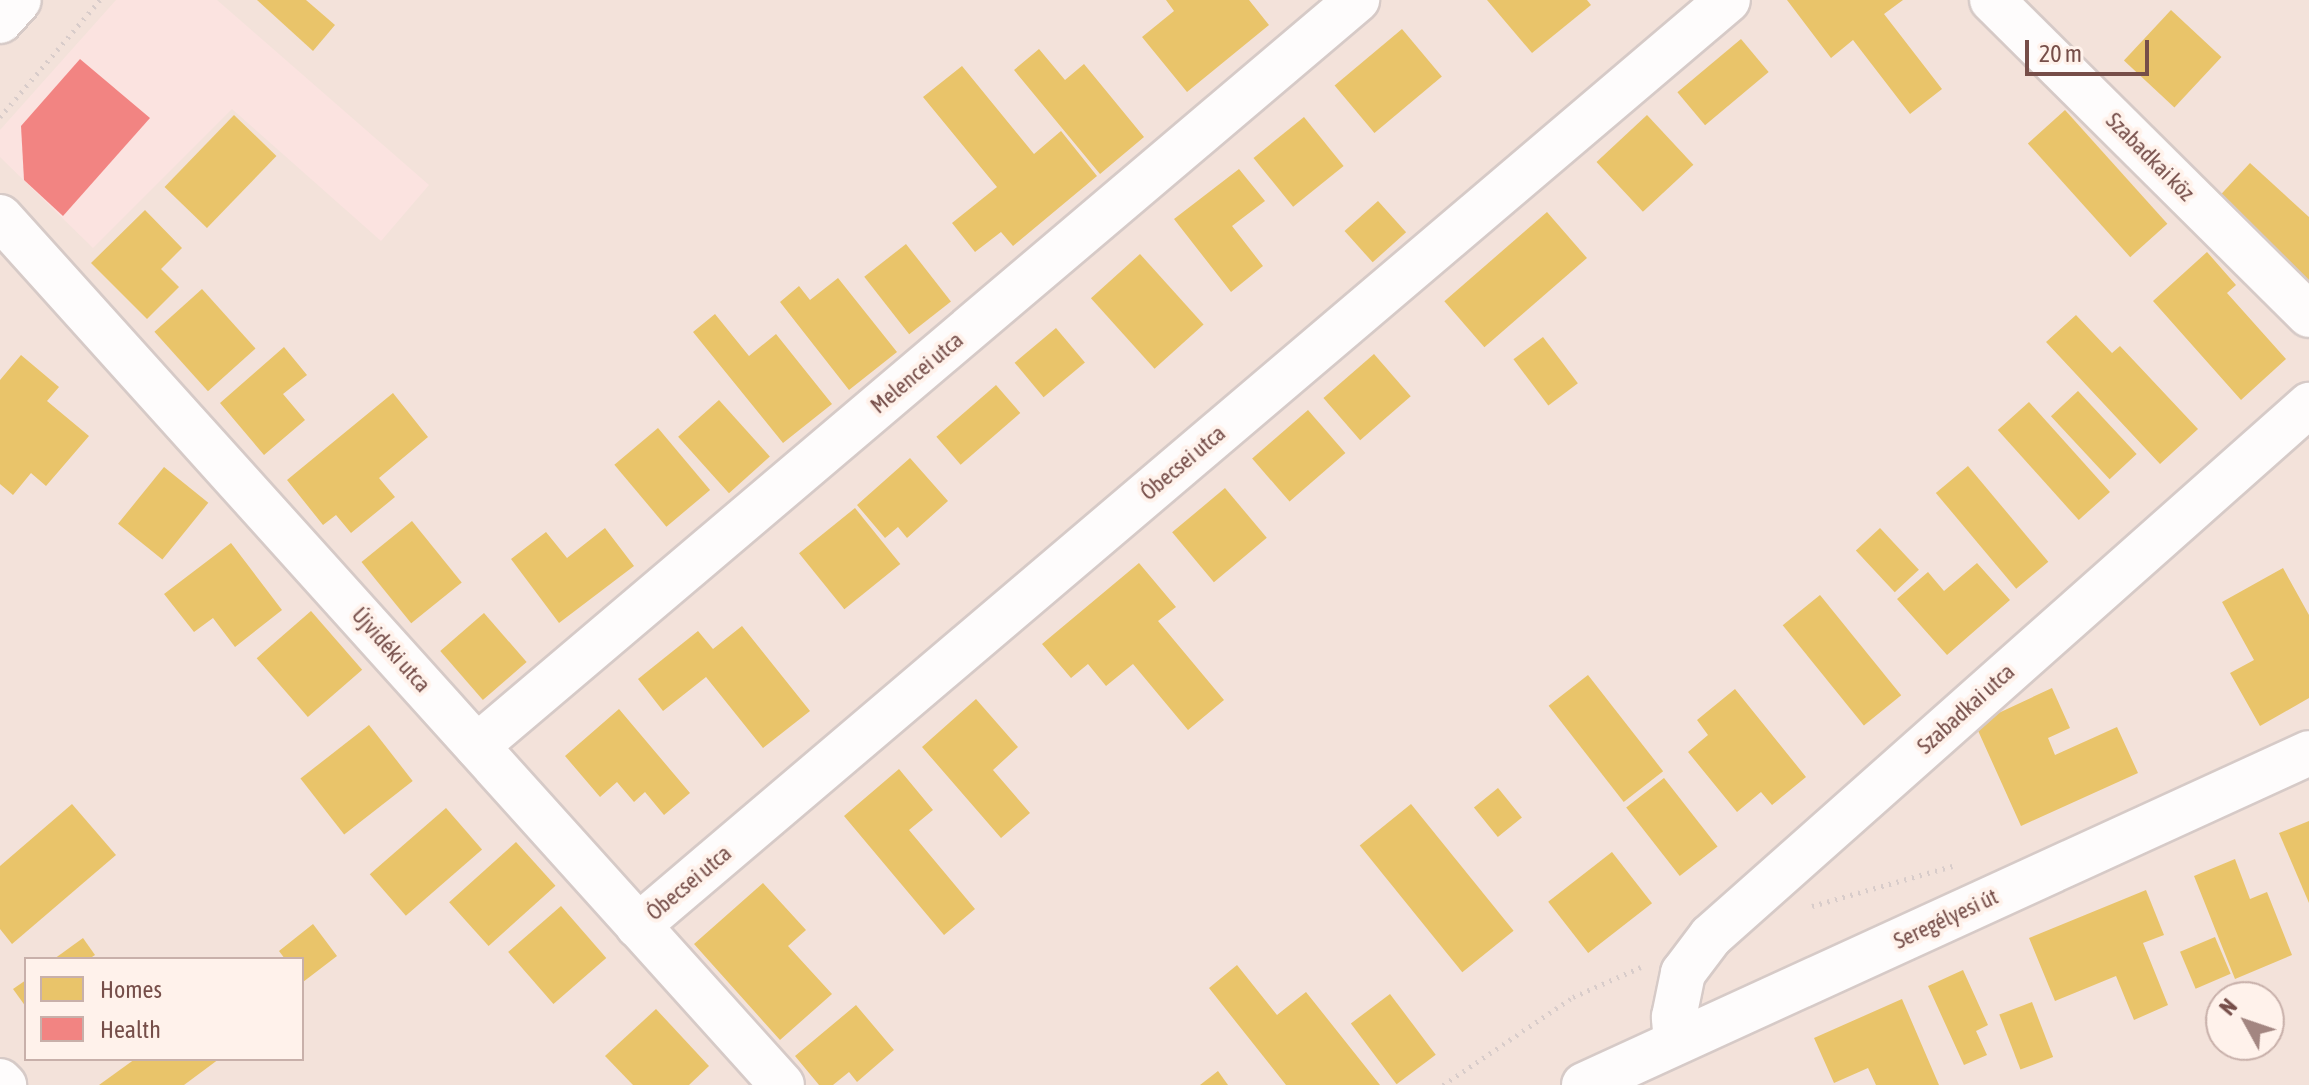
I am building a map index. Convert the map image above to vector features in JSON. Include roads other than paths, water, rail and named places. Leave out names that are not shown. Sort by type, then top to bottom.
[{"type":"street","points":[[0,21],[19,0]]},
{"type":"street","name":"Melencei utca","points":[[477,746],[1357,0]]},
{"type":"street","name":"Óbecsei utca","points":[[638,926],[1728,0]]},
{"type":"street","name":"Szabadkai köz","points":[[1992,0],[2309,315]]},
{"type":"street","name":"Újvidéki utca","points":[[0,217],[782,1085]]},
{"type":"street","name":"Szabadkai utca","points":[[1676,1042],[1674,1017],[1683,973],[1711,936],[2309,405]]},
{"type":"street","name":"Seregélyesi út","points":[[1584,1085],[2309,753]]}]
